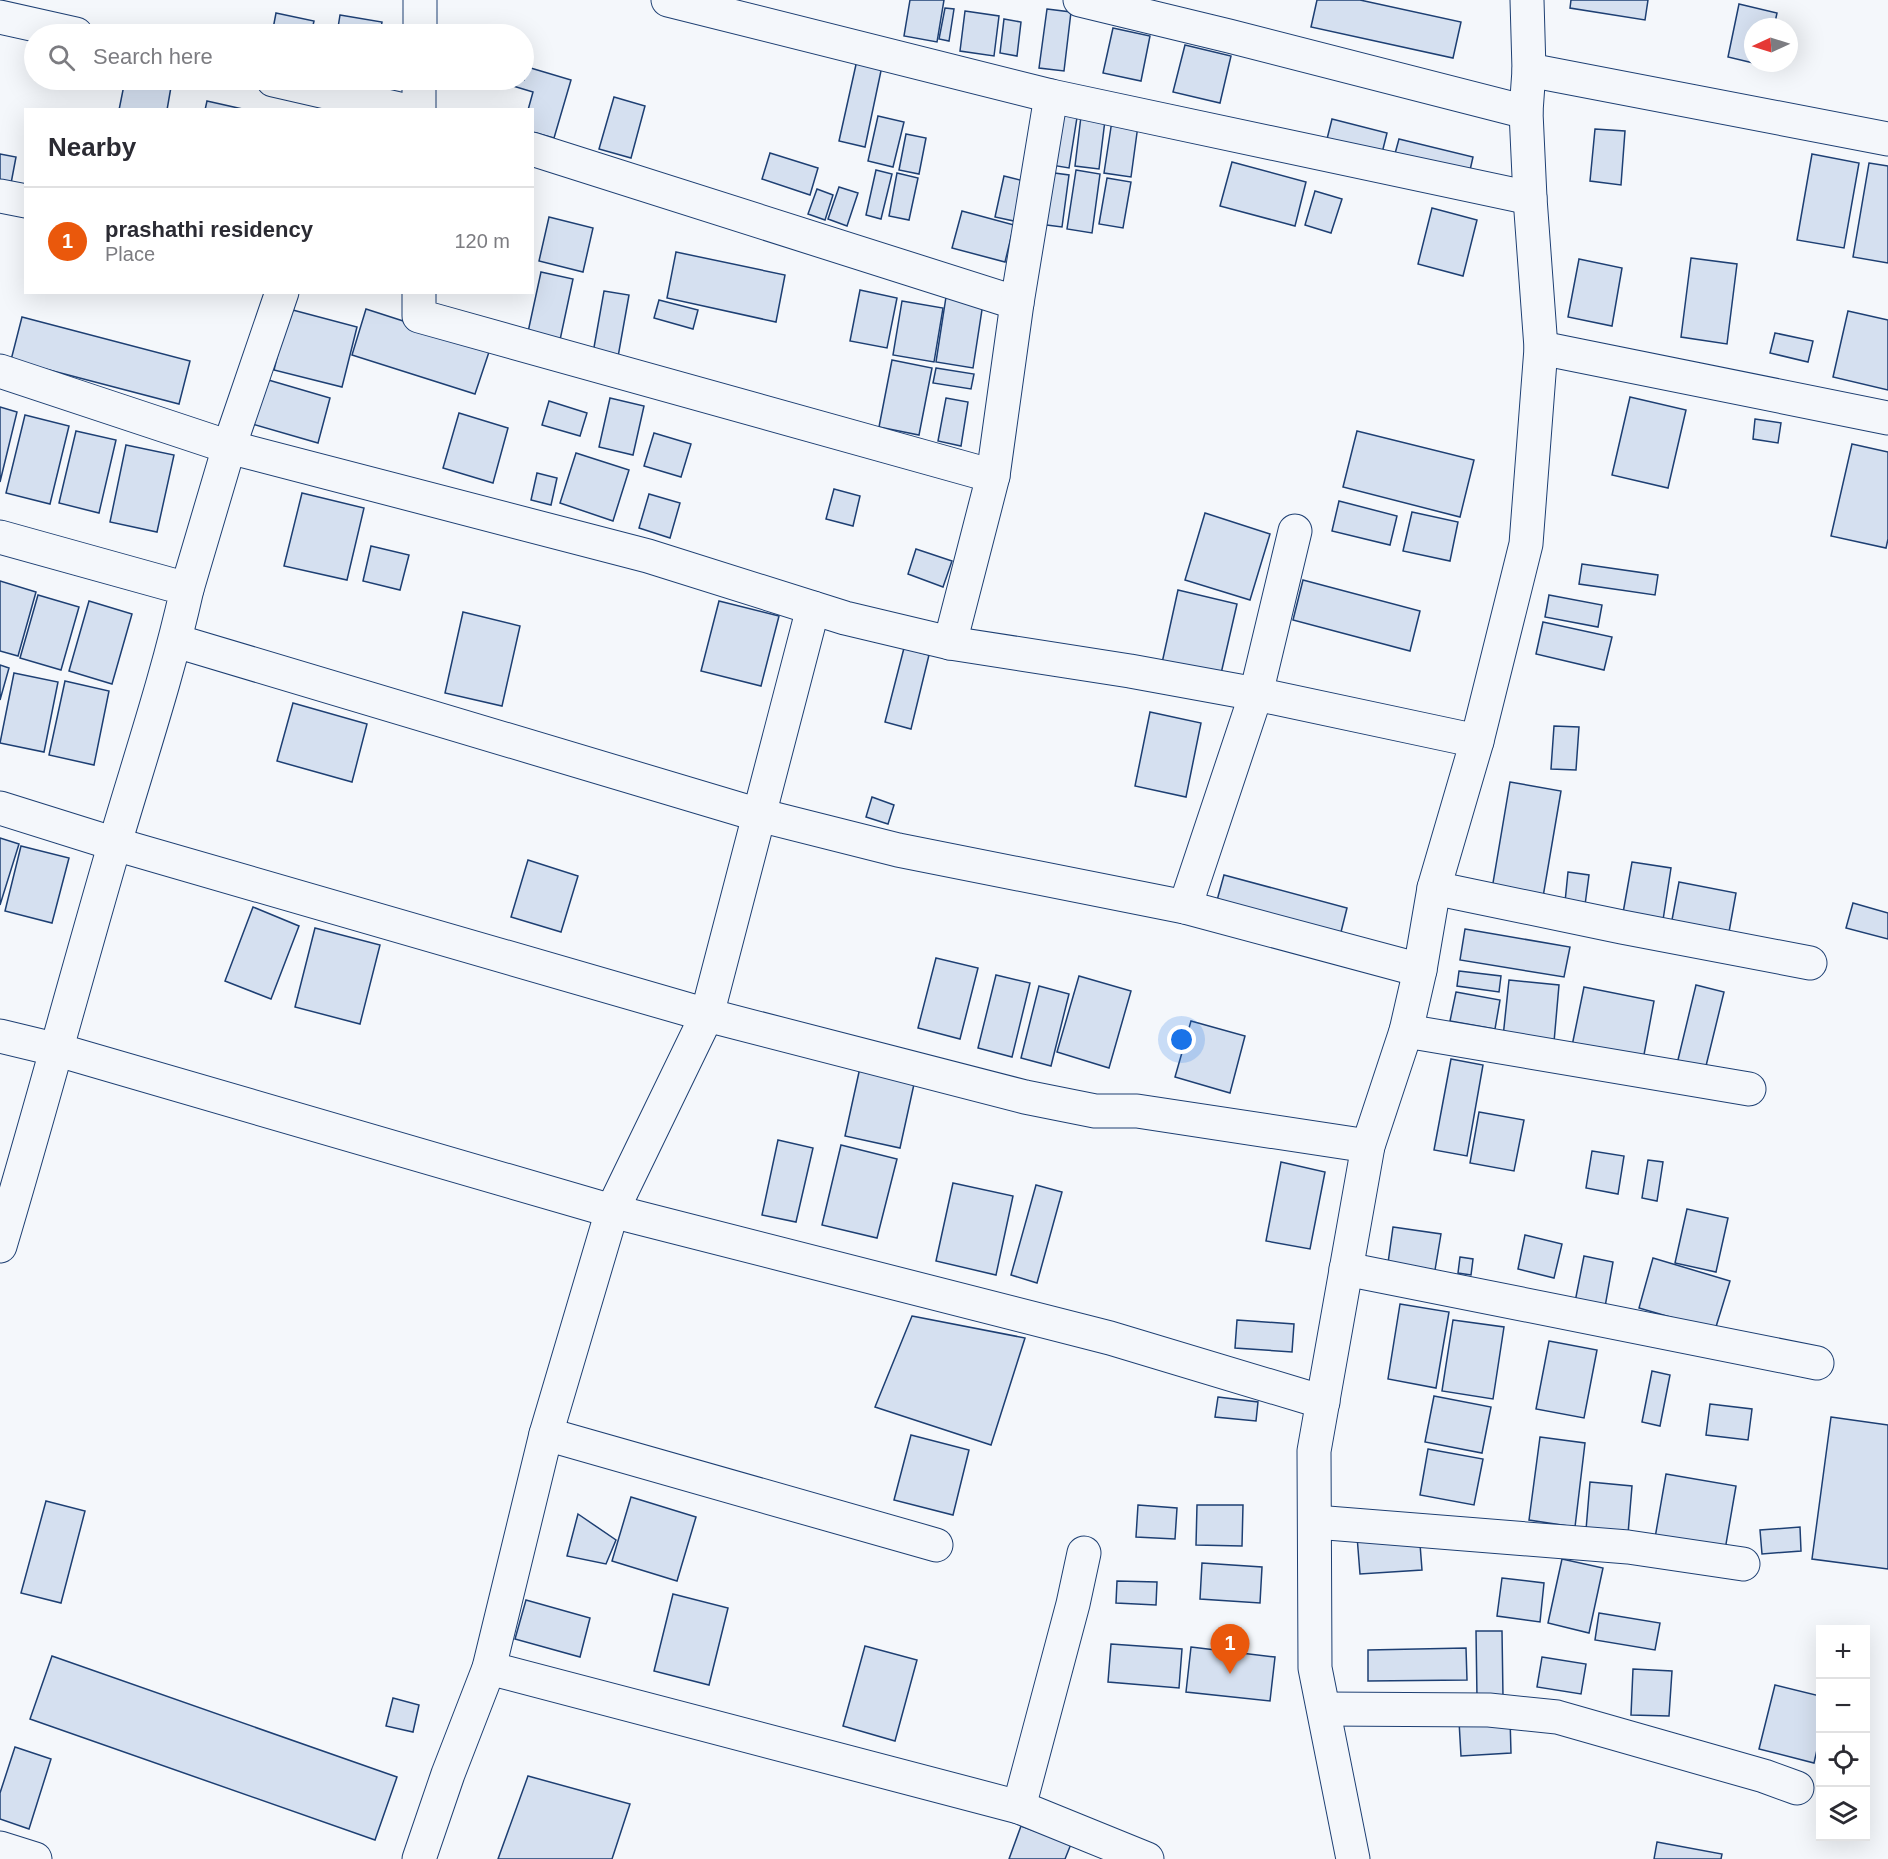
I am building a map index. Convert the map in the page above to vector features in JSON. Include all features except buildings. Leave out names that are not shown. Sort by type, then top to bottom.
[{"type":"street","points":[[420,0],[420,24]]},
{"type":"street","points":[[668,0],[1051,96],[1530,198]]},
{"type":"street","points":[[1080,0],[1526,112]]},
{"type":"street","points":[[1353,1859],[1315,1668],[1314,1452],[1368,1146],[1406,1032],[1420,970],[1434,888],[1477,741],[1526,544],[1541,348],[1526,112],[1527,0]]},
{"type":"street","points":[[0,17],[31,24]]},
{"type":"street","points":[[1528,69],[1888,139]]},
{"type":"street","points":[[317,90],[395,108]]},
{"type":"street","points":[[419,90],[419,108]]},
{"type":"street","points":[[950,643],[993,476],[1017,303],[1051,96]]},
{"type":"street","points":[[534,150],[1017,303]]},
{"type":"street","points":[[0,196],[24,201]]},
{"type":"street","points":[[0,1246],[58,1050],[115,844],[176,641],[187,589],[229,447],[281,294]]},
{"type":"street","points":[[419,294],[419,316],[993,476]]},
{"type":"street","points":[[1541,348],[1888,418]]},
{"type":"street","points":[[0,371],[229,447],[648,556],[845,618],[950,643],[1130,671],[1256,694],[1477,741]]},
{"type":"street","points":[[1185,907],[1256,694],[1295,531]]},
{"type":"street","points":[[0,537],[187,589]]},
{"type":"street","points":[[419,1859],[448,1774],[489,1668],[546,1434],[612,1211],[706,1015],[813,608]]},
{"type":"street","points":[[176,641],[759,815],[898,850],[1185,907],[1420,970]]},
{"type":"street","points":[[0,808],[115,844],[706,1015],[1025,1097],[1095,1111],[1137,1111],[1368,1146]]},
{"type":"street","points":[[1434,888],[1810,963]]},
{"type":"street","points":[[1406,1032],[1749,1089]]},
{"type":"street","points":[[0,1036],[58,1050],[612,1211],[1110,1338],[1323,1402]]},
{"type":"street","points":[[1346,1269],[1816,1363]]},
{"type":"street","points":[[546,1434],[936,1545]]},
{"type":"street","points":[[1315,1522],[1628,1547],[1743,1564]]},
{"type":"street","points":[[1019,1807],[1073,1604],[1084,1553]]},
{"type":"street","points":[[489,1668],[1019,1807],[1147,1859]]},
{"type":"street","points":[[1324,1709],[1489,1710],[1557,1717],[1764,1776],[1797,1788]]},
{"type":"street","points":[[0,1848],[35,1859]]},
{"type":"place","name":"prashathi residency","points":[[1230,1674]]}]
